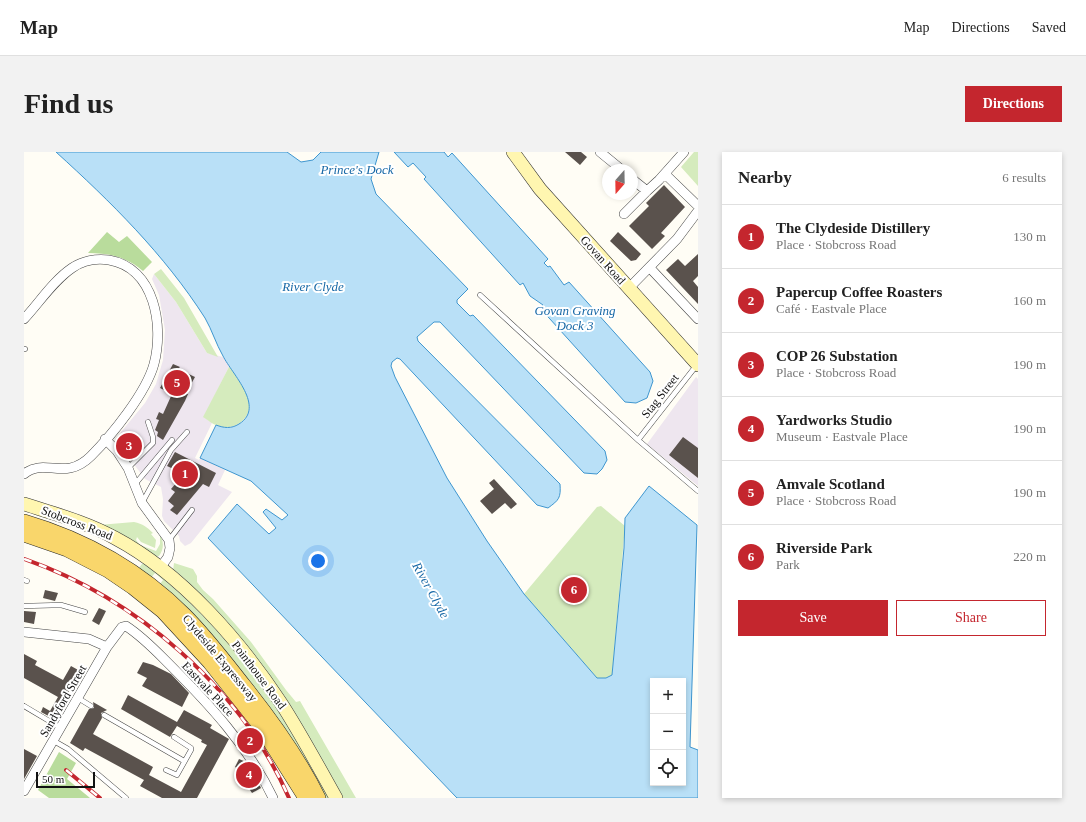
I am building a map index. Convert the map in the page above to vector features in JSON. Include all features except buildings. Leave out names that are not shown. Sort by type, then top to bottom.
[{"type":"main road","name":"Clydeside Expressway","points":[[24,522],[62,535],[103,554],[136,574],[169,600],[202,634],[270,718],[294,755],[318,798]]},
{"type":"main road","name":"Clydeside Expressway","points":[[24,534],[67,549],[108,570],[133,587],[163,611],[210,662],[260,725],[306,798]]},
{"type":"street","name":"Govan Road","points":[[514,152],[540,189],[698,364]]},
{"type":"street","points":[[600,152],[615,164]]},
{"type":"street","points":[[624,214],[646,191],[666,174],[684,152]]},
{"type":"street","points":[[666,174],[698,206]]},
{"type":"street","points":[[638,184],[646,191]]},
{"type":"street","points":[[629,288],[677,239],[698,211]]},
{"type":"street","points":[[24,319],[72,268],[91,260],[135,272],[148,289],[155,308],[158,343],[154,365],[146,385],[134,404],[92,455],[77,467],[62,470],[35,468],[24,474]]},
{"type":"street","points":[[650,268],[698,319]]},
{"type":"street","points":[[105,439],[117,451],[128,468],[136,483],[142,503],[169,540],[170,548],[168,557],[160,568]]},
{"type":"street","name":"Stobcross Road","points":[[24,504],[92,527],[129,546],[160,568]]},
{"type":"street","name":"Pointhouse Road","points":[[160,568],[211,615],[257,670],[289,717],[336,798]]},
{"type":"street","name":"Sandyford Street","points":[[24,791],[107,647],[122,627],[126,626]]},
{"type":"street","name":"Eastvale Place","points":[[126,626],[146,642],[214,712],[247,753],[273,798]]},
{"type":"street","points":[[24,632],[89,639],[107,647]]},
{"type":"lane","points":[[480,295],[638,440],[698,491]]},
{"type":"lane","name":"Stag Street","points":[[638,440],[698,364]]},
{"type":"lane","points":[[128,468],[153,443],[153,437],[148,422]]},
{"type":"lane","points":[[142,503],[171,450],[187,432]]},
{"type":"lane","points":[[136,483],[172,440]]},
{"type":"lane","points":[[169,540],[192,510]]},
{"type":"lane","points":[[24,606],[61,605],[85,612]]},
{"type":"lane","points":[[78,698],[91,706]]},
{"type":"lane","points":[[24,706],[61,728]]},
{"type":"lane","points":[[104,715],[184,761]]},
{"type":"lane","points":[[166,770],[177,775],[191,748],[174,737]]},
{"type":"lane","points":[[54,741],[68,749],[126,798]]},
{"type":"shaded area","points":[[154,274],[176,302],[207,353],[223,357],[230,365],[204,417],[212,423],[195,458],[199,460],[200,458],[225,470],[218,485],[232,492],[191,543],[185,546],[180,541],[179,536],[164,521],[162,516],[163,499],[161,487],[145,479],[118,443],[121,432],[145,403],[156,384],[163,360],[165,330],[159,295],[152,279]]},
{"type":"shaded area","points":[[696,377],[698,379],[698,486],[647,444]]},
{"type":"green space","points":[[694,152],[698,152],[698,186],[681,167]]},
{"type":"green space","points":[[107,232],[119,242],[127,236],[152,262],[143,271],[131,262],[124,259],[110,255],[88,253]]},
{"type":"green space","points":[[161,269],[184,298],[218,357],[207,353],[176,302],[154,274]]},
{"type":"green space","points":[[230,365],[248,398],[249,410],[244,420],[234,426],[222,427],[203,417]]},
{"type":"green space","points":[[601,506],[625,526],[612,675],[606,678],[597,678],[524,594],[597,507]]},
{"type":"green space","points":[[134,522],[149,529],[153,533],[151,534],[156,540],[155,548],[141,542],[137,537],[136,540],[140,545],[156,551],[160,544],[160,535],[163,546],[159,556],[156,557],[99,525]]},
{"type":"green space","points":[[145,563],[180,593],[212,625],[242,659],[270,696],[285,719],[329,798],[323,798],[159,585],[163,580],[155,573],[150,579],[138,569]]},
{"type":"green space","points":[[174,563],[193,569],[197,576],[197,582],[203,590],[213,599],[251,642],[296,702],[300,701],[356,798],[340,798],[293,714],[173,571]]},
{"type":"green space","points":[[59,752],[76,763],[67,779],[90,798],[49,798],[38,790]]},
{"type":"water","name":"River Clyde","points":[[56,152],[287,152],[301,162],[313,160],[321,152],[379,152],[371,179],[376,194],[468,289],[457,300],[457,303],[470,316],[473,315],[605,451],[607,460],[602,469],[597,474],[584,473],[440,322],[434,322],[417,337],[418,341],[560,484],[560,496],[555,503],[548,508],[537,505],[400,359],[397,358],[392,362],[391,366],[395,377],[447,478],[487,541],[524,594],[597,678],[606,678],[612,675],[624,548],[625,518],[649,486],[697,525],[690,747],[698,750],[698,798],[457,798],[208,538],[237,504],[269,534],[276,528],[263,512],[266,509],[282,520],[288,515],[251,481],[200,458],[216,425],[233,427],[239,424],[246,417],[249,409],[248,400],[239,381],[227,363],[205,318],[172,272],[117,210]]},
{"type":"water","name":"Govan Graving Dock 3","points":[[394,152],[444,152],[448,157],[452,153],[548,259],[544,263],[548,267],[550,266],[564,285],[569,282],[650,372],[653,381],[647,398],[636,403],[625,402],[540,308],[543,305],[530,296],[523,283],[520,285],[424,179],[426,177],[413,163],[408,167]]},
{"type":"railway","points":[[24,559],[66,576],[106,597],[144,623],[180,652],[214,684],[243,720],[268,758],[289,798]]},
{"type":"railway","points":[[66,770],[100,798]]},
{"type":"place","name":"Amvale Scotland","points":[[177,383]]},
{"type":"place","name":"COP 26 Substation","points":[[129,446]]},
{"type":"place","name":"The Clydeside Distillery","points":[[185,474]]},
{"type":"place","name":"Riverside Park","points":[[574,590]]},
{"type":"place","name":"Papercup Coffee Roasters","points":[[250,741]]},
{"type":"place","name":"Yardworks Studio","points":[[249,775]]},
{"type":"water label","name":"Prince's Dock","points":[[357,169]]}]
